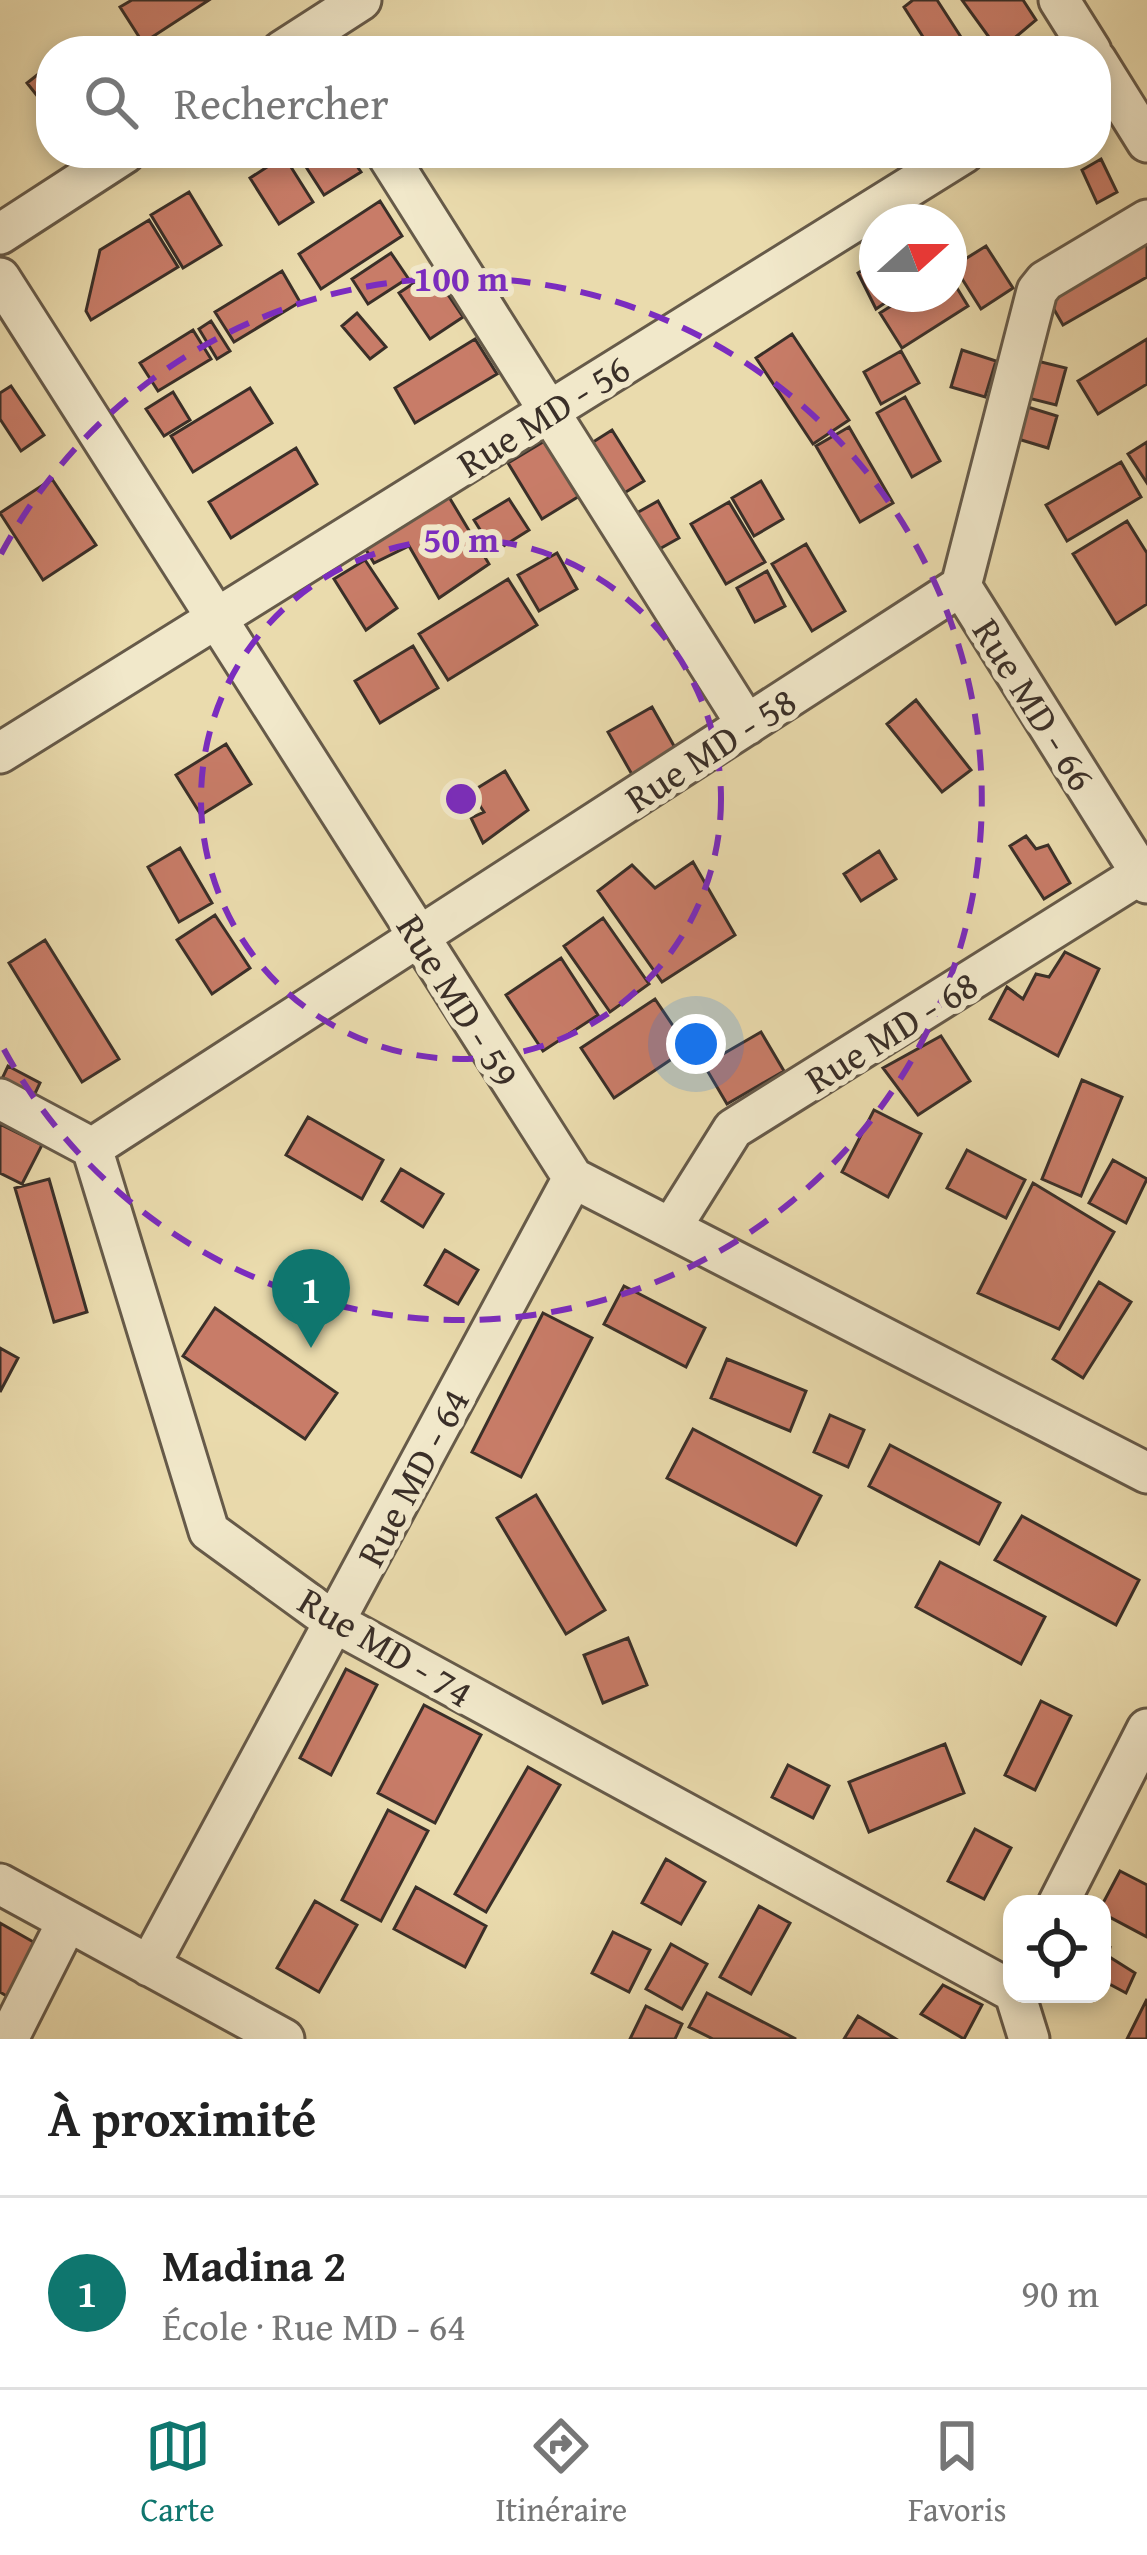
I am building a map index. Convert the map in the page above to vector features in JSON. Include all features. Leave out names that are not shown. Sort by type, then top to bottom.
[{"type":"street","points":[[316,36],[362,0]]},
{"type":"street","points":[[1059,0],[1080,36]]},
{"type":"street","points":[[1111,86],[1147,142]]},
{"type":"street","points":[[0,234],[101,168]]},
{"type":"street","points":[[396,168],[747,724]]},
{"type":"street","name":"Rue MD - 56","points":[[0,753],[940,168]]},
{"type":"street","points":[[961,586],[1037,291],[1045,281],[1147,220]]},
{"type":"street","name":"Rue MD - 59","points":[[0,278],[572,1178]]},
{"type":"street","name":"Rue MD - 58","points":[[92,1148],[961,586]]},
{"type":"street","name":"Rue MD - 66","points":[[961,586],[1145,875]]},
{"type":"street","name":"Rue MD - 68","points":[[671,1228],[733,1130],[1145,875]]},
{"type":"street","points":[[0,1100],[92,1148]]},
{"type":"street","name":"Rue MD - 74","points":[[92,1148],[209,1531],[334,1622],[1003,1987]]},
{"type":"street","points":[[572,1178],[1147,1473]]},
{"type":"street","name":"Rue MD - 64","points":[[149,1966],[572,1178]]},
{"type":"street","points":[[1063,1895],[1147,1729]]},
{"type":"street","points":[[0,1884],[284,2039]]},
{"type":"street","points":[[8,2039],[67,1922]]},
{"type":"street","name":"Rue MD - 74","points":[[1017,2003],[1029,2039]]},
{"type":"building","points":[[132,0],[209,0],[154,36],[139,36],[120,7]]},
{"type":"building","points":[[913,0],[937,0],[960,36],[922,36],[904,7]]},
{"type":"building","points":[[962,0],[1023,0],[1036,20],[1017,36],[988,36]]},
{"type":"building","points":[[265,168],[292,168],[313,202],[279,224],[250,178]]},
{"type":"building","points":[[307,168],[358,168],[361,172],[324,195]]},
{"type":"building","points":[[1105,168],[1117,192],[1097,203],[1082,170]]},
{"type":"building","points":[[189,192],[221,245],[183,268],[151,215]]},
{"type":"building","points":[[380,201],[402,236],[321,289],[299,254]]},
{"type":"building","points":[[149,220],[178,267],[91,320],[86,311],[100,250]]},
{"type":"building","points":[[1141,236],[1147,245],[1147,277],[1063,325],[1044,292]]},
{"type":"building","points":[[986,246],[1013,288],[981,309],[967,287],[967,258]]},
{"type":"building","points":[[391,253],[408,278],[368,304],[352,279]]},
{"type":"building","points":[[282,271],[300,302],[234,342],[215,312]]},
{"type":"building","points":[[432,271],[463,317],[430,339],[399,293]]},
{"type":"building","points":[[882,312],[959,312],[902,348]]},
{"type":"building","points":[[357,313],[386,347],[370,359],[342,326]]},
{"type":"building","points":[[211,321],[230,351],[217,359],[199,329]]},
{"type":"building","points":[[193,330],[211,359],[158,391],[140,363]]},
{"type":"building","points":[[792,334],[849,420],[813,444],[756,358]]},
{"type":"building","points":[[475,339],[497,374],[415,423],[395,388]]},
{"type":"building","points":[[1147,339],[1147,384],[1098,414],[1078,381]]},
{"type":"building","points":[[962,350],[996,361],[985,397],[951,387]]},
{"type":"building","points":[[901,351],[919,383],[881,404],[864,372]]},
{"type":"building","points":[[1029,359],[1066,368],[1056,405],[1020,396]]},
{"type":"building","points":[[11,386],[44,435],[21,451],[0,419],[0,393]]},
{"type":"building","points":[[250,388],[272,423],[193,472],[171,436]]},
{"type":"building","points":[[173,392],[190,420],[164,436],[146,409]]},
{"type":"building","points":[[905,397],[940,461],[912,477],[877,413]]},
{"type":"building","points":[[1018,404],[1057,416],[1048,448],[1008,436]]},
{"type":"building","points":[[849,427],[893,503],[860,522],[816,446]]},
{"type":"building","points":[[612,430],[644,481],[611,501],[579,451]]},
{"type":"building","points":[[548,439],[581,495],[542,519],[508,463]]},
{"type":"building","points":[[1147,442],[1147,483],[1128,454]]},
{"type":"building","points":[[296,448],[317,484],[231,538],[209,502]]},
{"type":"building","points":[[1121,462],[1141,497],[1067,541],[1046,505]]},
{"type":"building","points":[[52,479],[96,545],[43,580],[0,513]]},
{"type":"building","points":[[761,481],[783,519],[754,536],[732,498]]},
{"type":"building","points":[[449,497],[489,564],[439,598],[409,546],[374,563],[365,548]]},
{"type":"building","points":[[509,499],[529,530],[494,552],[474,520]]},
{"type":"building","points":[[658,501],[679,538],[647,556],[626,519]]},
{"type":"building","points":[[729,502],[765,562],[726,584],[691,524]]},
{"type":"building","points":[[1127,521],[1147,553],[1147,604],[1116,624],[1073,554]]},
{"type":"building","points":[[806,544],[845,611],[812,631],[772,564]]},
{"type":"building","points":[[557,553],[577,589],[539,611],[518,575]]},
{"type":"building","points":[[365,560],[397,608],[366,630],[334,579]]},
{"type":"building","points":[[767,571],[785,606],[755,622],[737,588]]},
{"type":"building","points":[[508,579],[537,625],[448,680],[419,634]]},
{"type":"building","points":[[413,646],[438,688],[380,723],[355,681]]},
{"type":"building","points":[[916,700],[971,770],[942,792],[887,724]]},
{"type":"building","points":[[652,707],[678,753],[634,778],[608,732]]},
{"type":"building","points":[[226,744],[251,784],[201,815],[176,775]]},
{"type":"building","points":[[505,771],[528,810],[483,843],[471,818],[484,812],[471,792]]},
{"type":"building","points":[[1026,836],[1036,849],[1048,845],[1070,883],[1044,899],[1010,846]]},
{"type":"building","points":[[180,848],[212,903],[179,922],[148,867]]},
{"type":"building","points":[[879,851],[896,879],[861,901],[844,874]]},
{"type":"building","points":[[693,862],[735,935],[662,982],[598,891],[632,865],[655,888]]},
{"type":"building","points":[[215,915],[250,968],[212,994],[177,940]]},
{"type":"building","points":[[603,918],[649,984],[610,1012],[564,946]]},
{"type":"building","points":[[45,940],[119,1059],[82,1082],[9,963]]},
{"type":"building","points":[[1065,952],[1099,969],[1058,1056],[990,1019],[1007,987],[1023,999],[1036,974],[1049,977]]},
{"type":"building","points":[[561,958],[598,1015],[543,1051],[506,995]]},
{"type":"building","points":[[655,999],[688,1048],[614,1098],[581,1048]]},
{"type":"building","points":[[761,1032],[784,1071],[727,1104],[704,1065]]},
{"type":"building","points":[[941,1036],[970,1081],[918,1115],[883,1068]]},
{"type":"building","points":[[8,1066],[40,1083],[31,1102],[0,1083]]},
{"type":"building","points":[[1082,1080],[1122,1097],[1081,1196],[1042,1179]]},
{"type":"building","points":[[874,1110],[921,1134],[888,1197],[842,1172]]},
{"type":"building","points":[[308,1117],[383,1160],[362,1199],[286,1155]]},
{"type":"building","points":[[0,1124],[42,1145],[22,1184],[0,1173]]},
{"type":"building","points":[[967,1150],[1025,1180],[1006,1218],[947,1188]]},
{"type":"building","points":[[1113,1160],[1147,1179],[1126,1223],[1089,1203]]},
{"type":"building","points":[[401,1169],[443,1194],[423,1227],[382,1201]]},
{"type":"building","points":[[49,1179],[87,1312],[54,1322],[15,1188]]},
{"type":"building","points":[[1033,1183],[1114,1232],[1059,1329],[978,1293]]},
{"type":"building","points":[[445,1250],[478,1270],[458,1304],[425,1285]]},
{"type":"building","points":[[1099,1282],[1131,1302],[1083,1378],[1053,1359]]},
{"type":"building","points":[[624,1286],[705,1328],[686,1367],[604,1324]]},
{"type":"building","points":[[215,1308],[337,1393],[305,1439],[183,1356]]},
{"type":"building","points":[[543,1313],[592,1338],[521,1477],[472,1452]]},
{"type":"building","points":[[0,1348],[18,1358],[0,1392]]},
{"type":"building","points":[[727,1359],[806,1391],[790,1431],[711,1398]]},
{"type":"building","points":[[830,1415],[864,1430],[848,1467],[814,1452]]},
{"type":"building","points":[[693,1429],[821,1496],[796,1545],[667,1478]]},
{"type":"building","points":[[890,1445],[1000,1503],[979,1544],[869,1486]]},
{"type":"building","points":[[536,1495],[605,1610],[566,1634],[497,1518]]},
{"type":"building","points":[[1022,1516],[1139,1580],[1116,1625],[995,1560]]},
{"type":"building","points":[[940,1562],[1045,1617],[1021,1664],[916,1607]]},
{"type":"building","points":[[628,1638],[647,1685],[603,1703],[584,1655]]},
{"type":"building","points":[[346,1669],[377,1685],[331,1775],[300,1758]]},
{"type":"building","points":[[1041,1701],[1071,1716],[1035,1790],[1005,1775]]},
{"type":"building","points":[[424,1705],[481,1735],[435,1823],[378,1793]]},
{"type":"building","points":[[945,1744],[964,1793],[869,1832],[849,1782]]},
{"type":"building","points":[[788,1765],[829,1786],[813,1818],[772,1797]]},
{"type":"building","points":[[528,1767],[560,1785],[486,1912],[455,1894]]},
{"type":"building","points":[[388,1810],[428,1831],[381,1921],[342,1900]]},
{"type":"building","points":[[975,1829],[1011,1848],[984,1899],[948,1881]]},
{"type":"building","points":[[666,1859],[705,1882],[681,1924],[642,1903]]},
{"type":"building","points":[[1120,1871],[1147,1885],[1147,1937],[1111,1918],[1111,1895],[1107,1895]]},
{"type":"building","points":[[416,1887],[486,1926],[465,1967],[394,1929]]},
{"type":"building","points":[[315,1901],[357,1925],[319,1992],[277,1968]]},
{"type":"building","points":[[759,1906],[790,1923],[751,1994],[720,1977]]},
{"type":"building","points":[[0,1923],[37,1944],[8,1997],[0,1992]]},
{"type":"building","points":[[613,1932],[650,1950],[629,1992],[592,1973]]},
{"type":"building","points":[[671,1944],[707,1964],[682,2009],[646,1989]]},
{"type":"building","points":[[1111,1958],[1135,1973],[1126,1993],[1111,1985]]},
{"type":"building","points":[[943,1985],[982,2005],[964,2039],[921,2014]]},
{"type":"building","points":[[707,1993],[796,2039],[713,2039],[689,2027]]},
{"type":"building","points":[[1147,1999],[1147,2039],[1127,2039]]},
{"type":"building","points":[[646,2006],[682,2024],[675,2039],[630,2039]]},
{"type":"building","points":[[858,2016],[896,2039],[844,2039]]},
{"type":"place","name":"Madina 2","points":[[311,1348]]}]
